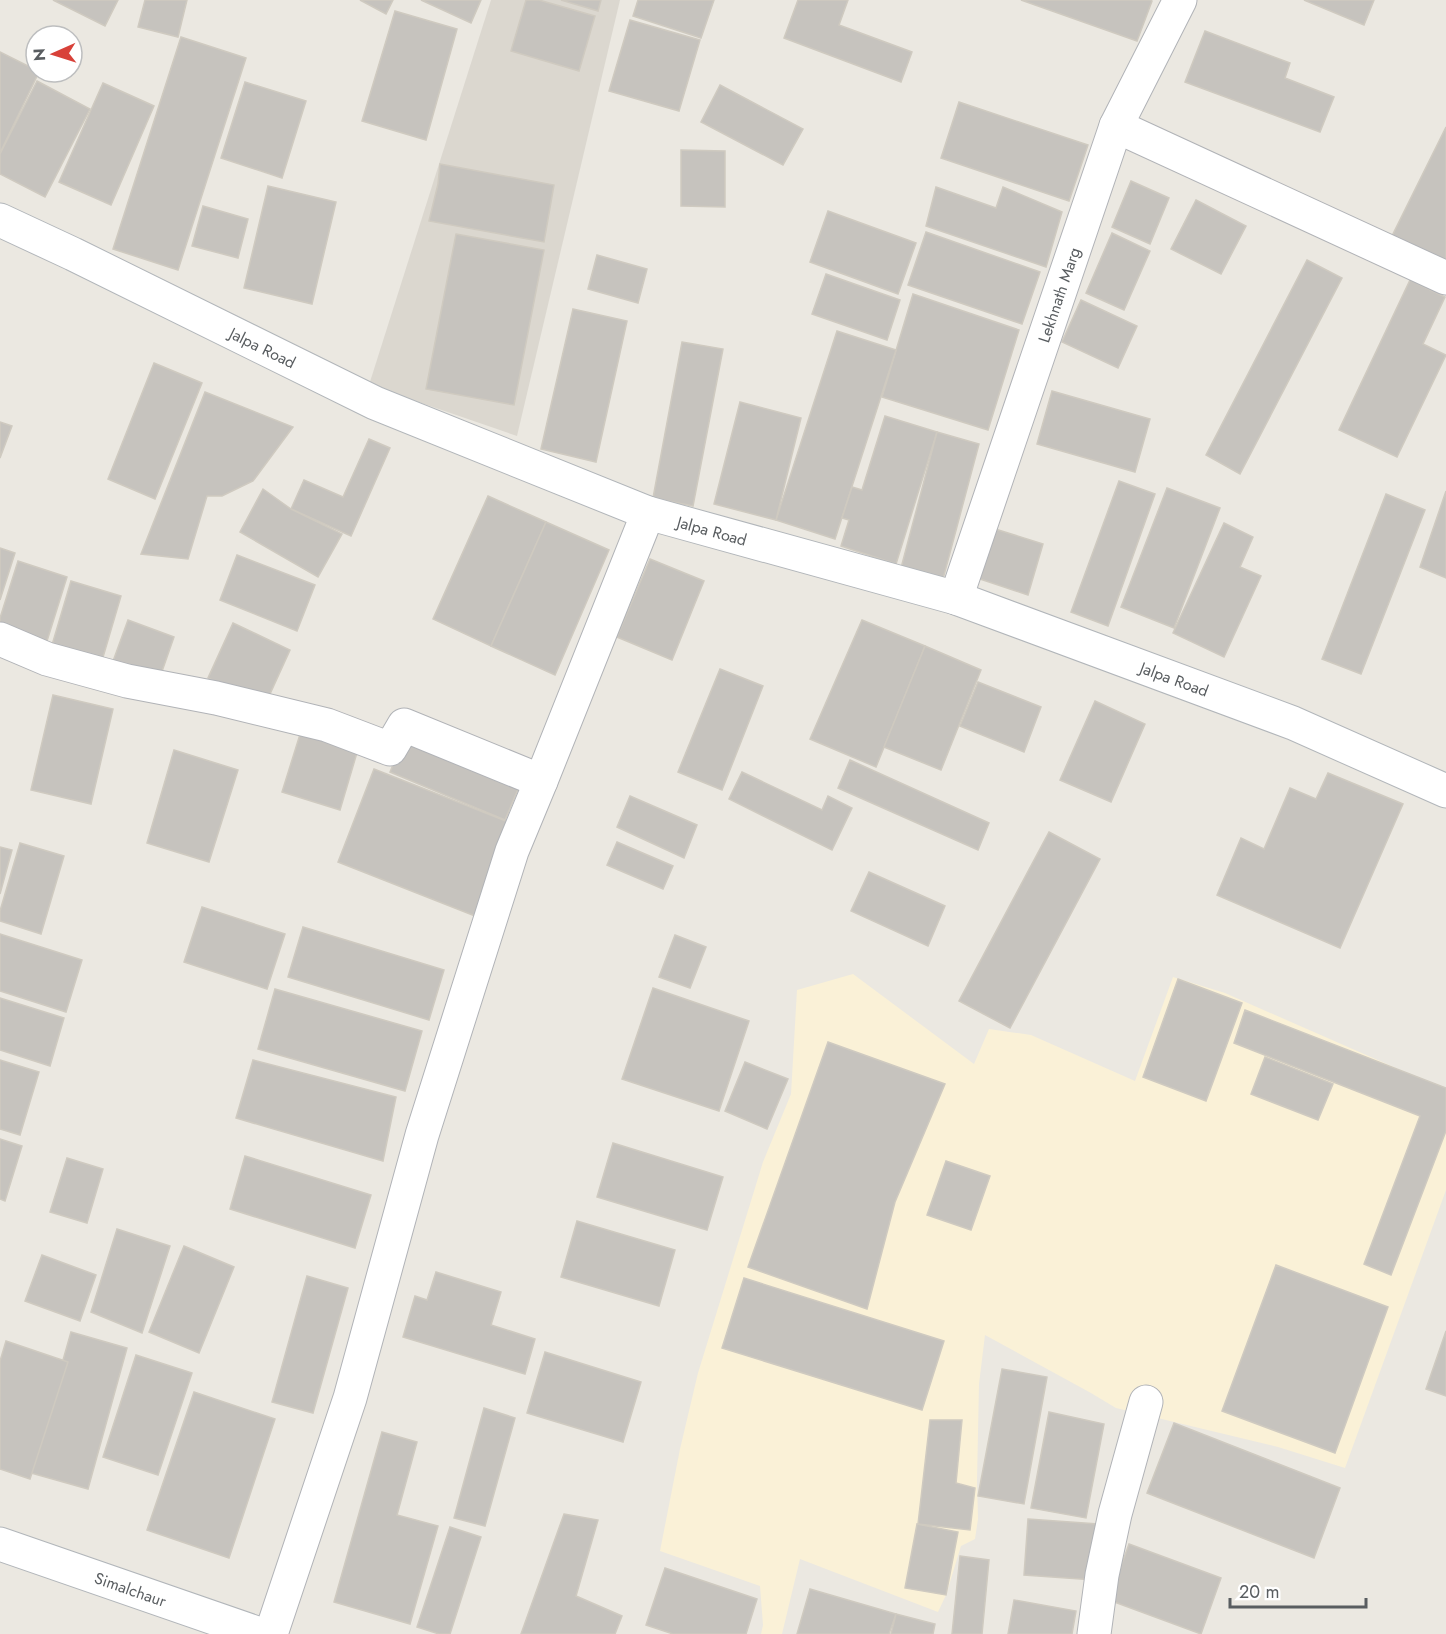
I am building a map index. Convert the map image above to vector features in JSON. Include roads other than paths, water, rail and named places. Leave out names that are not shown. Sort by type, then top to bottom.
[{"type":"street","name":"Lekhnath Marg","points":[[956,598],[1116,126],[1180,0]]},
{"type":"street","points":[[1116,126],[1446,278]]},
{"type":"street","name":"Jalpa Road","points":[[0,220],[375,403],[648,513],[956,598],[1293,723],[1446,791]]},
{"type":"street","points":[[271,1634],[350,1398],[422,1135],[504,874],[648,513]]},
{"type":"street","points":[[0,639],[47,659],[128,681],[216,698],[327,726],[390,749],[404,726],[541,781]]},
{"type":"street","points":[[1094,1634],[1104,1564],[1115,1514],[1146,1402]]},
{"type":"street","name":"Simalchaur","points":[[0,1544],[260,1634]]}]
